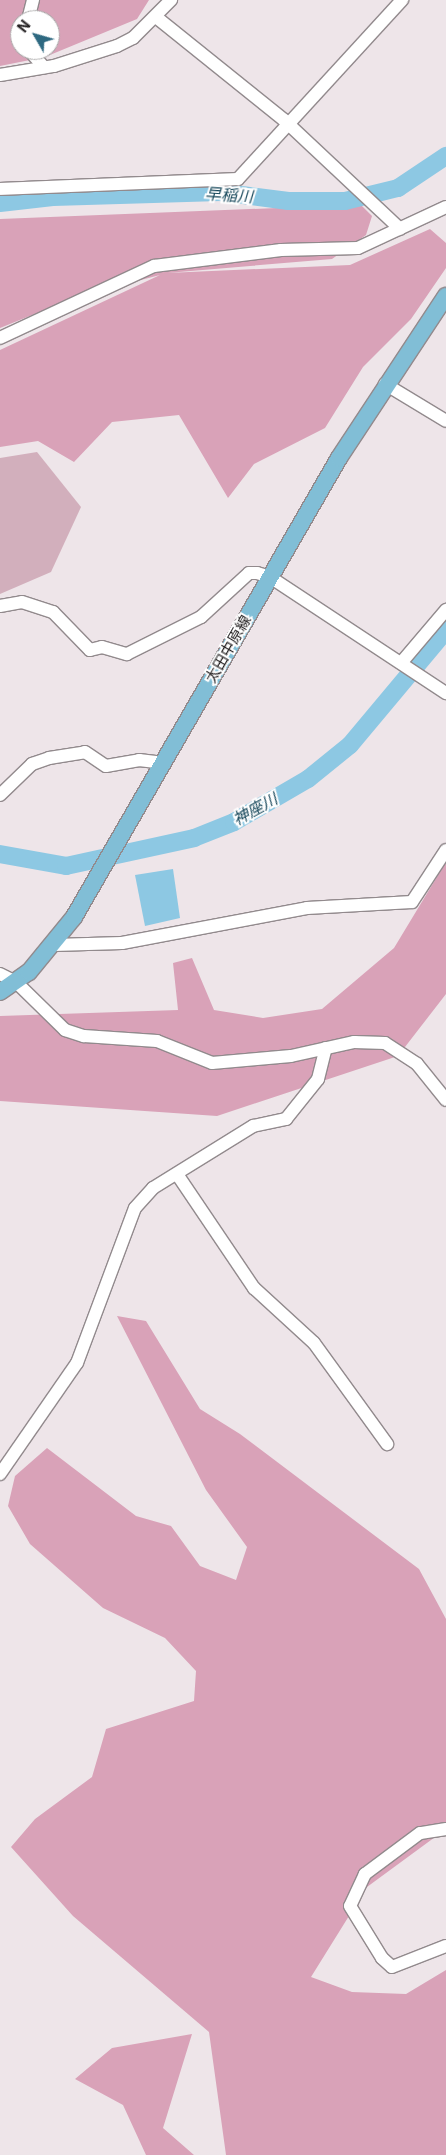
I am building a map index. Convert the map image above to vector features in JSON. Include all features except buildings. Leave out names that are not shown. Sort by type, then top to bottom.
[{"type":"main road","name":"太田中原線","points":[[0,992],[16,982],[54,945],[385,384],[446,296]]},
{"type":"street","points":[[0,75],[44,67],[117,46],[156,17],[171,0]]},
{"type":"street","points":[[0,189],[238,179],[402,0]]},
{"type":"street","points":[[156,17],[287,124],[400,229]]},
{"type":"street","points":[[38,60],[44,67]]},
{"type":"street","points":[[0,338],[154,266],[281,250],[358,248],[446,207]]},
{"type":"street","points":[[385,384],[446,421]]},
{"type":"street","points":[[0,606],[22,602],[53,612],[90,650],[102,648],[127,654],[201,617],[249,573],[270,577],[446,693]]},
{"type":"street","points":[[401,663],[446,610]]},
{"type":"street","points":[[0,795],[32,764],[49,758],[85,752],[106,766],[140,760],[162,763]]},
{"type":"street","points":[[54,945],[122,942],[307,908],[412,902],[446,850]]},
{"type":"street","points":[[0,974],[16,982],[54,1022],[84,1036],[157,1041],[212,1063],[238,1064],[354,1042],[385,1043],[417,1064],[446,1100]]},
{"type":"street","points":[[0,1474],[77,1363],[130,1215],[153,1188],[253,1126],[286,1119],[318,1079],[326,1048]]},
{"type":"street","points":[[177,1174],[254,1288],[314,1343],[387,1444]]},
{"type":"street","points":[[446,1829],[420,1833],[365,1874],[350,1906],[392,1967],[446,1946]]},
{"type":"shaded area","points":[[0,0],[149,0],[137,19],[60,51],[60,10],[10,10],[10,60],[30,60],[0,66]]},
{"type":"shaded area","points":[[352,196],[372,216],[366,235],[332,259],[167,273],[350,265],[430,229],[446,243],[446,268],[411,319],[363,367],[325,428],[254,464],[228,498],[179,415],[112,422],[74,462],[38,441],[0,447],[0,350],[160,275],[79,296],[0,328],[0,219],[277,208]]},
{"type":"shaded area","points":[[37,452],[81,507],[51,572],[0,594],[0,458]]},
{"type":"shaded area","points":[[446,862],[446,994],[398,1056],[217,1116],[0,1101],[0,1016],[178,1010],[173,963],[192,958],[214,1010],[263,1018],[322,1009],[394,948]]},
{"type":"shaded area","points":[[117,1316],[146,1321],[200,1409],[240,1434],[419,1569],[446,1619],[446,1829],[367,1887],[311,1977],[352,1992],[406,1994],[446,1970],[446,2155],[226,2155],[209,2032],[73,1916],[11,1847],[35,1819],[92,1777],[106,1729],[194,1701],[196,1671],[165,1638],[103,1608],[30,1544],[8,1506],[15,1476],[47,1448],[136,1516],[171,1526],[200,1566],[236,1580],[247,1547],[206,1490]]},
{"type":"shaded area","points":[[192,2034],[163,2128],[194,2155],[146,2155],[123,2105],[75,2079],[112,2048]]},
{"type":"water","points":[[173,869],[180,918],[145,926],[135,875]]},
{"type":"waterway","name":"早稲川","points":[[0,203],[53,197],[220,192],[288,201],[345,201],[398,188],[446,156]]},
{"type":"waterway","name":"神座川","points":[[0,854],[66,866],[194,838],[234,822],[308,779],[350,745],[446,630]]}]
